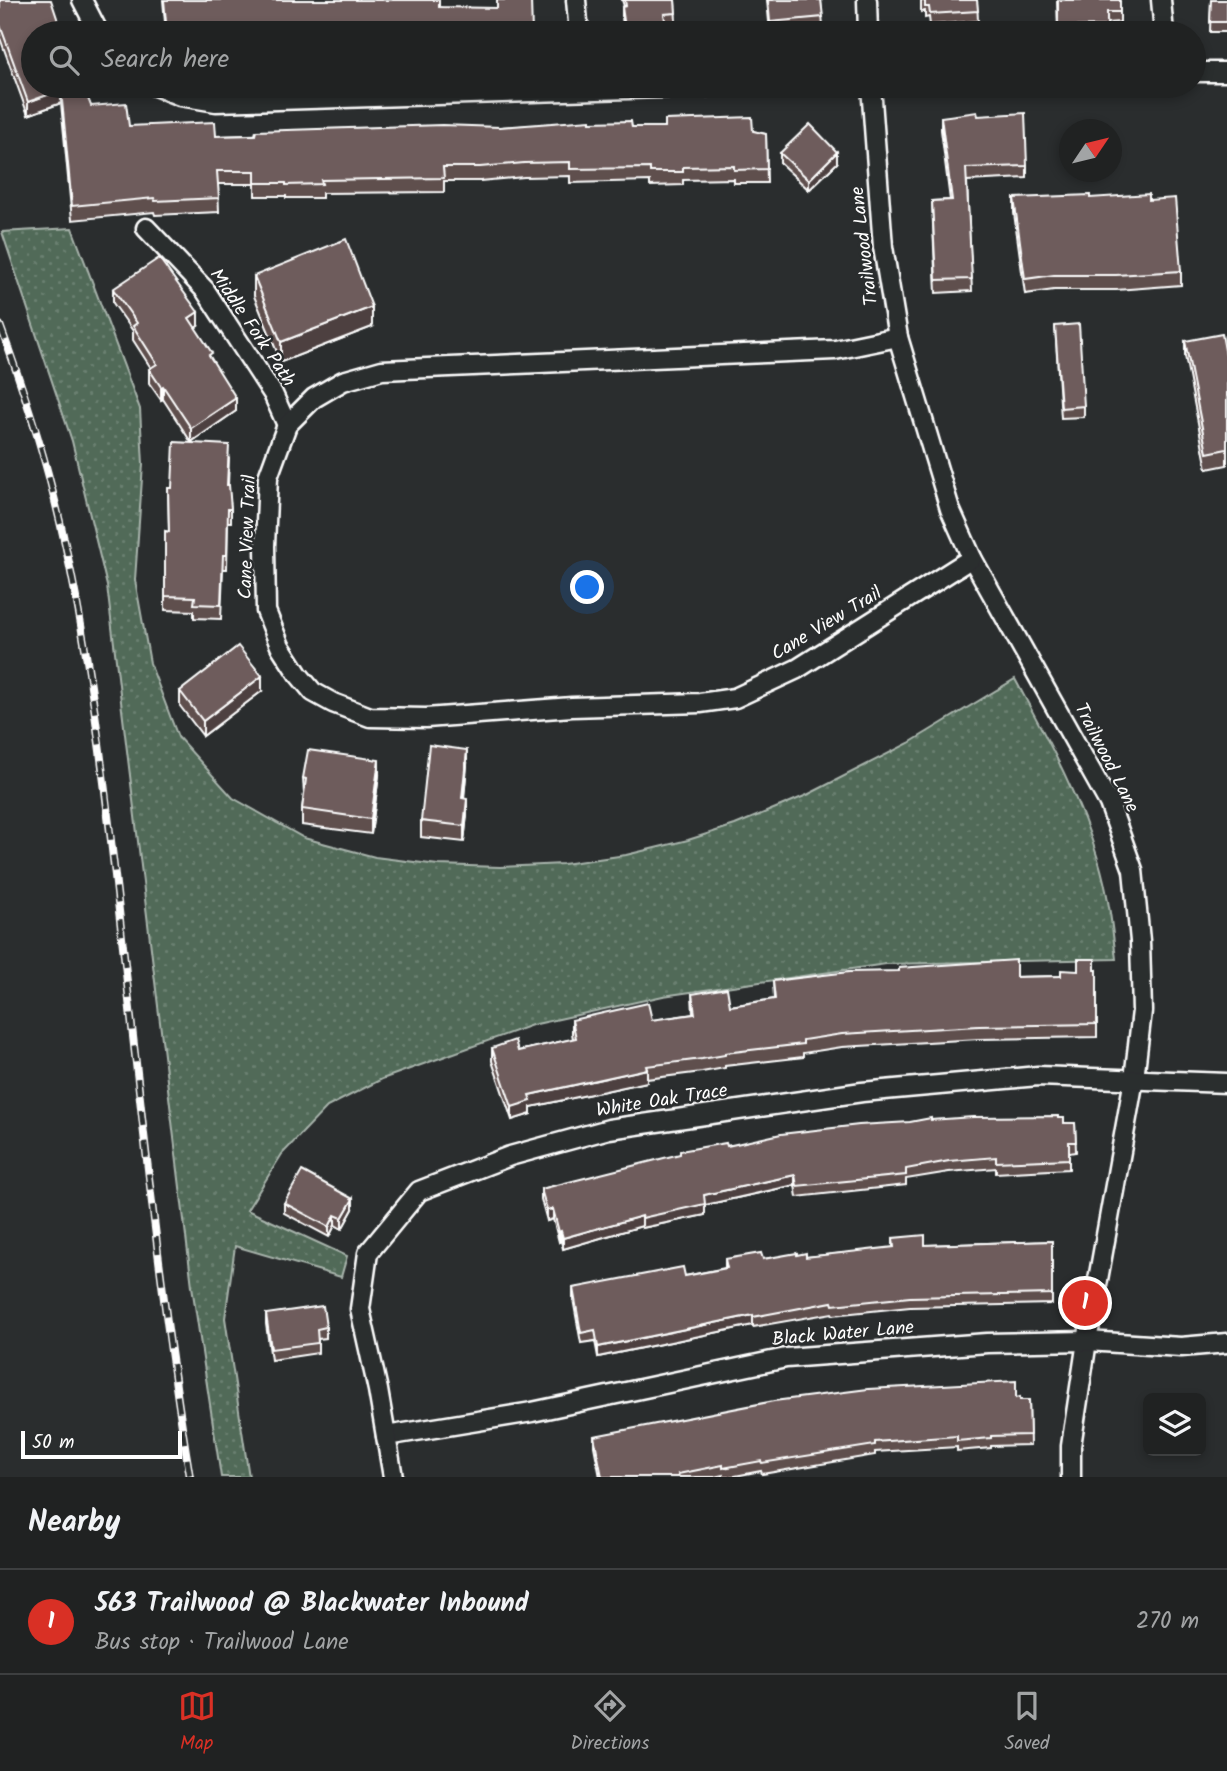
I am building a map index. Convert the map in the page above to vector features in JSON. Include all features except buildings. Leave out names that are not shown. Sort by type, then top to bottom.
[{"type":"street","points":[[82,0],[93,21]]},
{"type":"street","points":[[576,0],[578,21]]},
{"type":"street","points":[[867,0],[868,21]]},
{"type":"street","points":[[1161,0],[1163,21]]},
{"type":"street","points":[[1206,72],[1227,72]]},
{"type":"street","points":[[192,98],[216,102],[321,98]]},
{"type":"street","name":"Trailwood Lane","points":[[872,98],[883,247],[898,337],[950,509],[972,558],[1108,803],[1133,870],[1140,942],[1142,1011],[1134,1079],[1071,1446],[1071,1477]]},
{"type":"street","name":"Middle Fork Path","points":[[146,228],[205,290],[273,394],[287,425]]},
{"type":"street","name":"Cane View Trail","points":[[898,337],[835,350],[382,370],[342,381],[314,398],[287,425],[268,477],[266,611],[280,646],[313,692],[370,718],[426,718],[700,703],[735,698],[797,669],[972,558]]},
{"type":"street","name":"White Oak Trace","points":[[393,1477],[360,1309],[368,1254],[419,1191],[510,1156],[609,1129],[889,1089],[1038,1076],[1227,1083]]},
{"type":"street","name":"Black Water Lane","points":[[386,1436],[532,1412],[786,1358],[987,1343],[1087,1341],[1181,1346],[1227,1343]]},
{"type":"green space","points":[[72,228],[140,409],[143,464],[135,580],[150,663],[178,737],[233,798],[304,838],[375,857],[438,865],[500,867],[563,864],[626,855],[735,825],[807,795],[909,743],[1015,679],[1061,767],[1090,835],[1104,883],[1116,959],[886,964],[663,996],[532,1025],[382,1079],[327,1107],[282,1154],[247,1210],[347,1256],[341,1277],[235,1246],[225,1318],[249,1477],[221,1477],[192,1286],[107,586],[72,441],[2,232]]},
{"type":"railway","points":[[0,325],[48,472],[67,551],[88,668],[105,786],[162,1285],[190,1477]]},
{"type":"place","name":"563 Trailwood @ Blackwater Inbound","points":[[1085,1303]]}]
